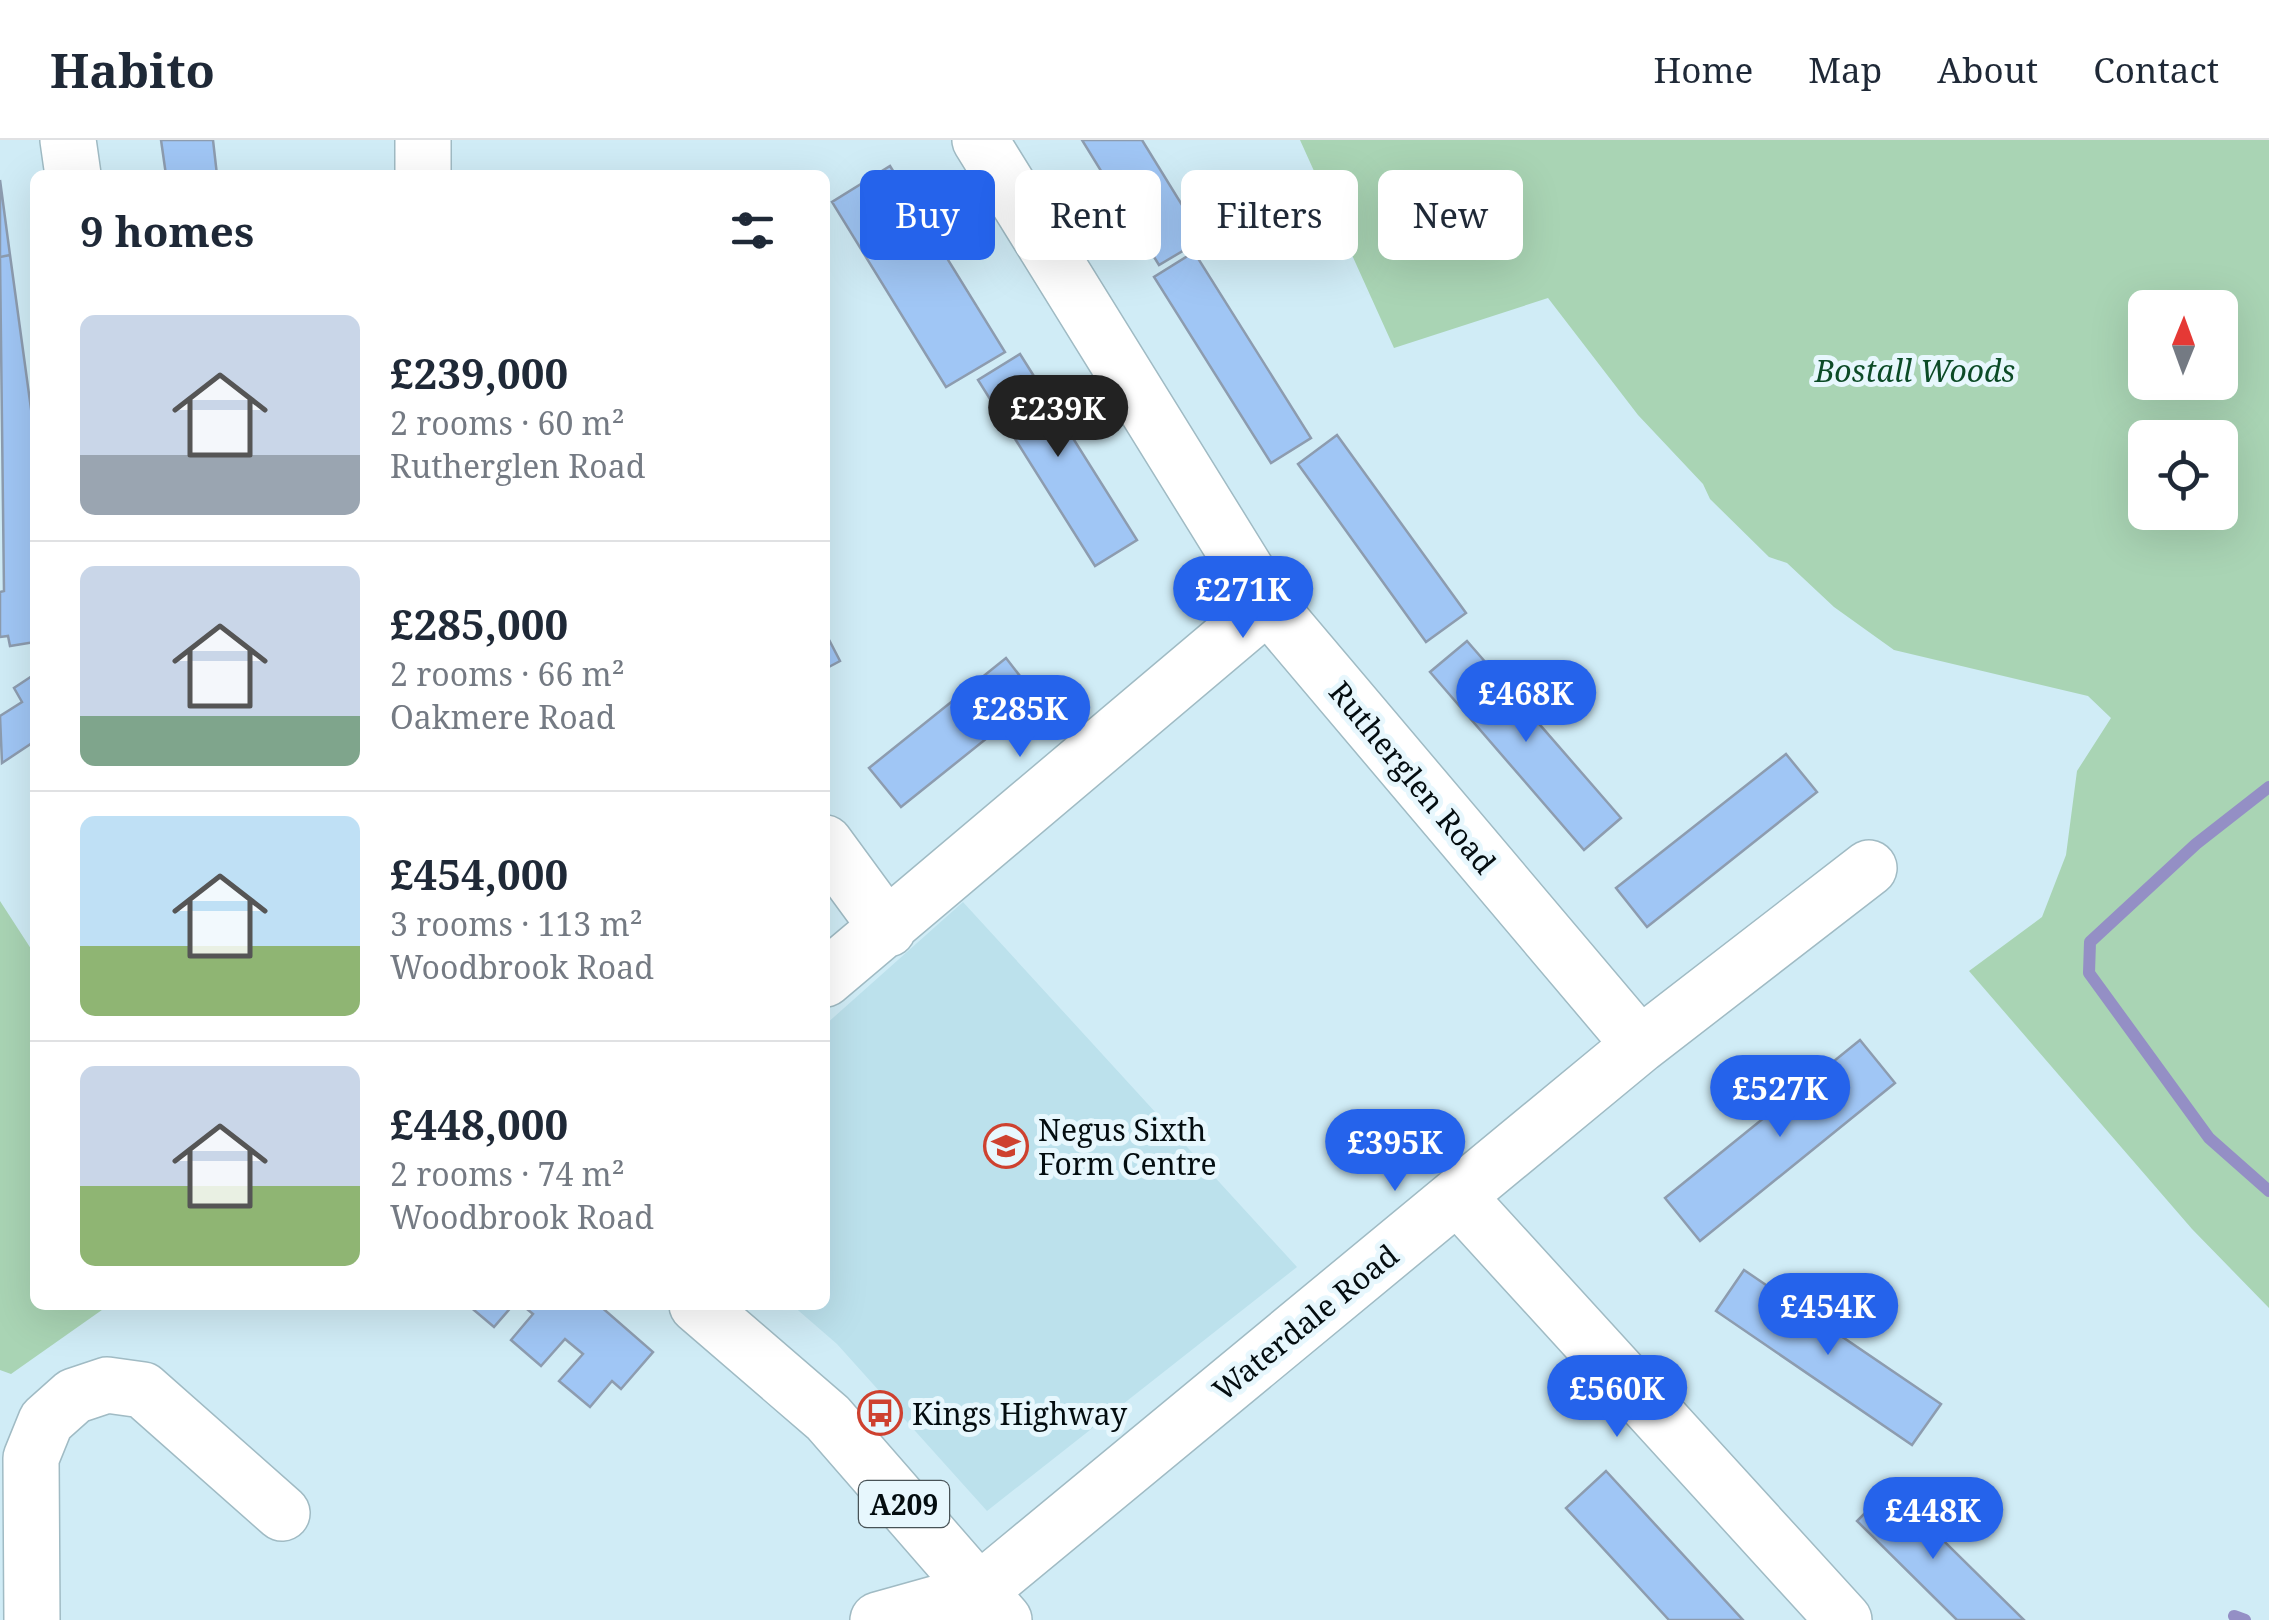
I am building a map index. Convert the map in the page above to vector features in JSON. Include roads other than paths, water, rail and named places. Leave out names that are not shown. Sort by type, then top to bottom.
[{"type":"street","points":[[68,140],[72,170]]},
{"type":"street","points":[[423,140],[423,170]]},
{"type":"street","name":"Rutherglen Road","points":[[980,140],[1268,605],[1640,1045]]},
{"type":"street","points":[[830,975],[1268,605]]},
{"type":"street","points":[[830,849],[888,928]]},
{"type":"street","name":"Waterdale Road","points":[[991,1606],[1458,1197],[1640,1045],[1869,868]]},
{"type":"street","points":[[1458,1197],[1844,1620]]},
{"type":"street","name":"A209","points":[[702,1310],[828,1418],[991,1606]]},
{"type":"street","points":[[32,1620],[32,1458],[46,1420],[74,1396],[107,1386],[143,1390],[282,1513]]},
{"type":"street","points":[[878,1620],[991,1606]]},
{"type":"waterway","points":[[2269,787],[2196,844],[2090,942],[2089,973],[2209,1138],[2269,1191]]},
{"type":"waterway","points":[[2234,1616],[2245,1620]]},
{"type":"place","name":"Negus Sixth Form Centre","points":[[1006,1146]]},
{"type":"place","name":"Kings Highway","points":[[880,1413]]},
{"type":"park label","name":"Bostall Woods","points":[[1915,370]]}]
